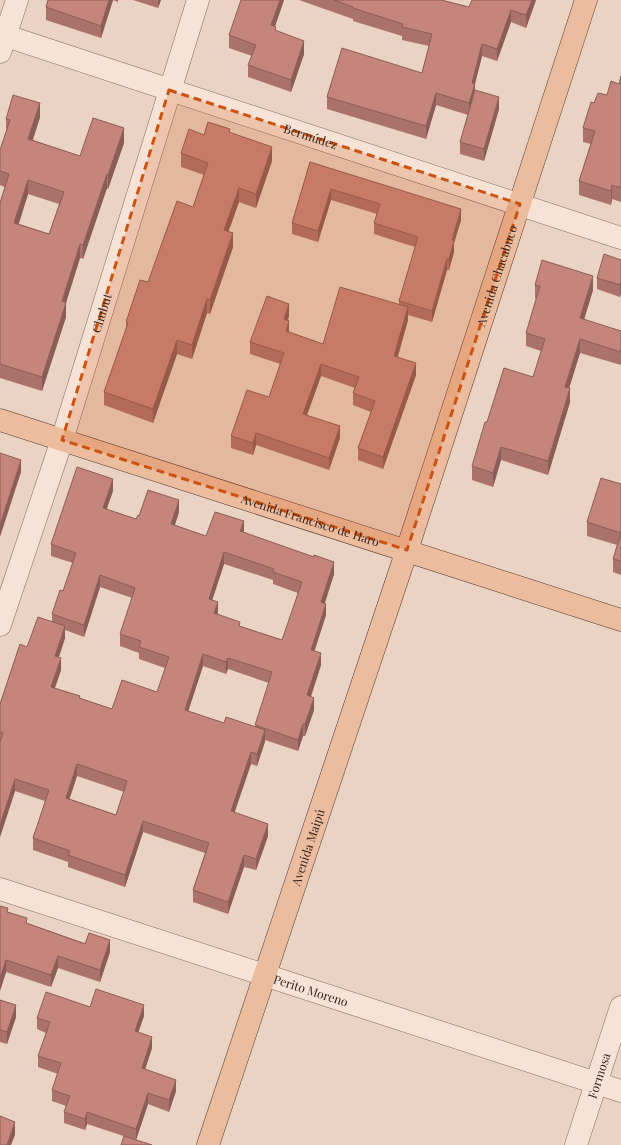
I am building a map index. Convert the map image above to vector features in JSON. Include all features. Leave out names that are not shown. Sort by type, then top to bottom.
[{"type":"main road","name":"Avenida Chacabuco","points":[[407,550],[586,0]]},
{"type":"main road","name":"Avenida Francisco de Haro","points":[[0,420],[621,620]]},
{"type":"main road","name":"Avenida Maipú","points":[[208,1145],[407,550]]},
{"type":"street","points":[[2,41],[17,0]]},
{"type":"street","name":"Chubut","points":[[0,625],[62,440],[198,0]]},
{"type":"street","name":"Bermúdez","points":[[2,41],[169,90],[621,238]]},
{"type":"street","name":"Perito Moreno","points":[[0,889],[621,1091]]},
{"type":"street","name":"Formosa","points":[[576,1145],[621,1007]]},
{"type":"highlighted area","points":[[169,90],[520,204],[407,550],[62,440]]},
{"type":"building","points":[[48,0],[109,0],[101,26],[46,7]]},
{"type":"building","points":[[241,0],[280,0],[271,25],[276,27],[275,30],[304,41],[291,80],[248,65],[256,45],[229,35]]},
{"type":"building","points":[[334,0],[441,0],[469,7],[472,0],[532,0],[526,15],[511,10],[497,49],[482,44],[472,83],[475,84],[469,103],[436,93],[426,126],[327,97],[342,48],[422,73],[432,34],[402,27],[403,24],[353,8]]},
{"type":"building","points":[[621,76],[621,188],[612,185],[611,191],[579,181],[595,131],[583,128],[591,102],[594,103],[598,93],[607,95],[611,81],[619,84]]},
{"type":"building","points":[[475,90],[499,97],[484,149],[460,142]]},
{"type":"building","points":[[13,95],[40,103],[28,139],[80,156],[93,118],[124,128],[83,245],[80,244],[62,301],[66,303],[42,377],[0,364],[0,203],[9,174],[0,171],[0,150],[10,120],[6,119]],"holes":[[[28,180],[64,192],[49,234],[14,223]]]},
{"type":"building","points":[[208,122],[230,129],[229,132],[272,147],[256,194],[239,188],[224,230],[233,233],[210,300],[207,299],[192,345],[177,340],[153,409],[104,392],[128,323],[126,322],[140,280],[148,282],[177,201],[193,207],[208,163],[181,153],[189,129],[204,135]]},
{"type":"building","points":[[310,162],[461,209],[452,240],[454,241],[449,259],[447,259],[432,311],[399,301],[418,237],[374,223],[380,204],[331,189],[318,231],[292,223]]},
{"type":"building","points":[[604,254],[621,260],[620,285],[597,278]]},
{"type":"building","points":[[542,260],[593,276],[580,318],[621,331],[621,352],[580,339],[565,387],[570,388],[548,461],[501,447],[493,473],[472,466],[485,422],[487,422],[504,368],[533,377],[545,339],[526,333],[540,286],[535,285]]},
{"type":"building","points":[[340,287],[408,307],[394,356],[416,363],[383,457],[358,448],[375,401],[353,393],[359,377],[321,364],[303,414],[340,426],[329,458],[256,433],[253,443],[231,436],[247,390],[269,397],[284,353],[250,342],[267,296],[289,304],[284,319],[289,321],[286,331],[323,344]]},
{"type":"building","points":[[0,453],[21,460],[0,525]]},
{"type":"building","points":[[77,467],[113,479],[103,508],[136,519],[138,515],[139,516],[148,490],[179,500],[171,524],[206,536],[215,512],[244,521],[240,531],[314,557],[314,555],[334,562],[321,602],[326,604],[311,650],[321,653],[307,695],[314,698],[298,740],[255,725],[272,672],[228,658],[226,662],[203,654],[185,710],[224,723],[226,717],[265,730],[257,754],[251,752],[231,811],[268,824],[256,859],[244,855],[228,902],[193,890],[209,843],[143,821],[125,875],[68,855],[70,851],[33,838],[49,790],[15,779],[0,825],[0,742],[3,733],[0,732],[0,704],[20,644],[27,647],[38,617],[65,626],[55,656],[61,658],[51,687],[80,696],[79,698],[112,709],[122,680],[157,692],[169,657],[139,647],[141,641],[120,634],[135,588],[100,575],[84,625],[52,614],[60,590],[63,591],[76,553],[51,544]],"holes":[[[224,552],[274,569],[273,572],[302,582],[282,640],[239,626],[240,622],[214,613],[218,602],[209,599]],[[77,764],[127,781],[116,815],[66,798]]]},
{"type":"building","points":[[601,478],[621,484],[621,533],[587,522]]},
{"type":"building","points":[[621,533],[621,561],[613,559]]},
{"type":"building","points":[[0,906],[8,908],[7,912],[27,918],[26,923],[85,944],[89,933],[110,940],[100,970],[58,956],[51,975],[6,960],[0,979]]},
{"type":"building","points":[[96,989],[144,1005],[135,1031],[152,1037],[142,1068],[176,1080],[169,1100],[148,1093],[136,1129],[87,1112],[85,1119],[64,1112],[70,1096],[52,1090],[61,1063],[38,1056],[50,1022],[37,1018],[46,992],[90,1007]]},
{"type":"building","points":[[0,1000],[16,1005],[7,1032],[0,1030]]},
{"type":"building","points":[[0,1116],[15,1122],[7,1145],[0,1145]]},
{"type":"building","points":[[124,1136],[152,1145],[121,1145]]}]
